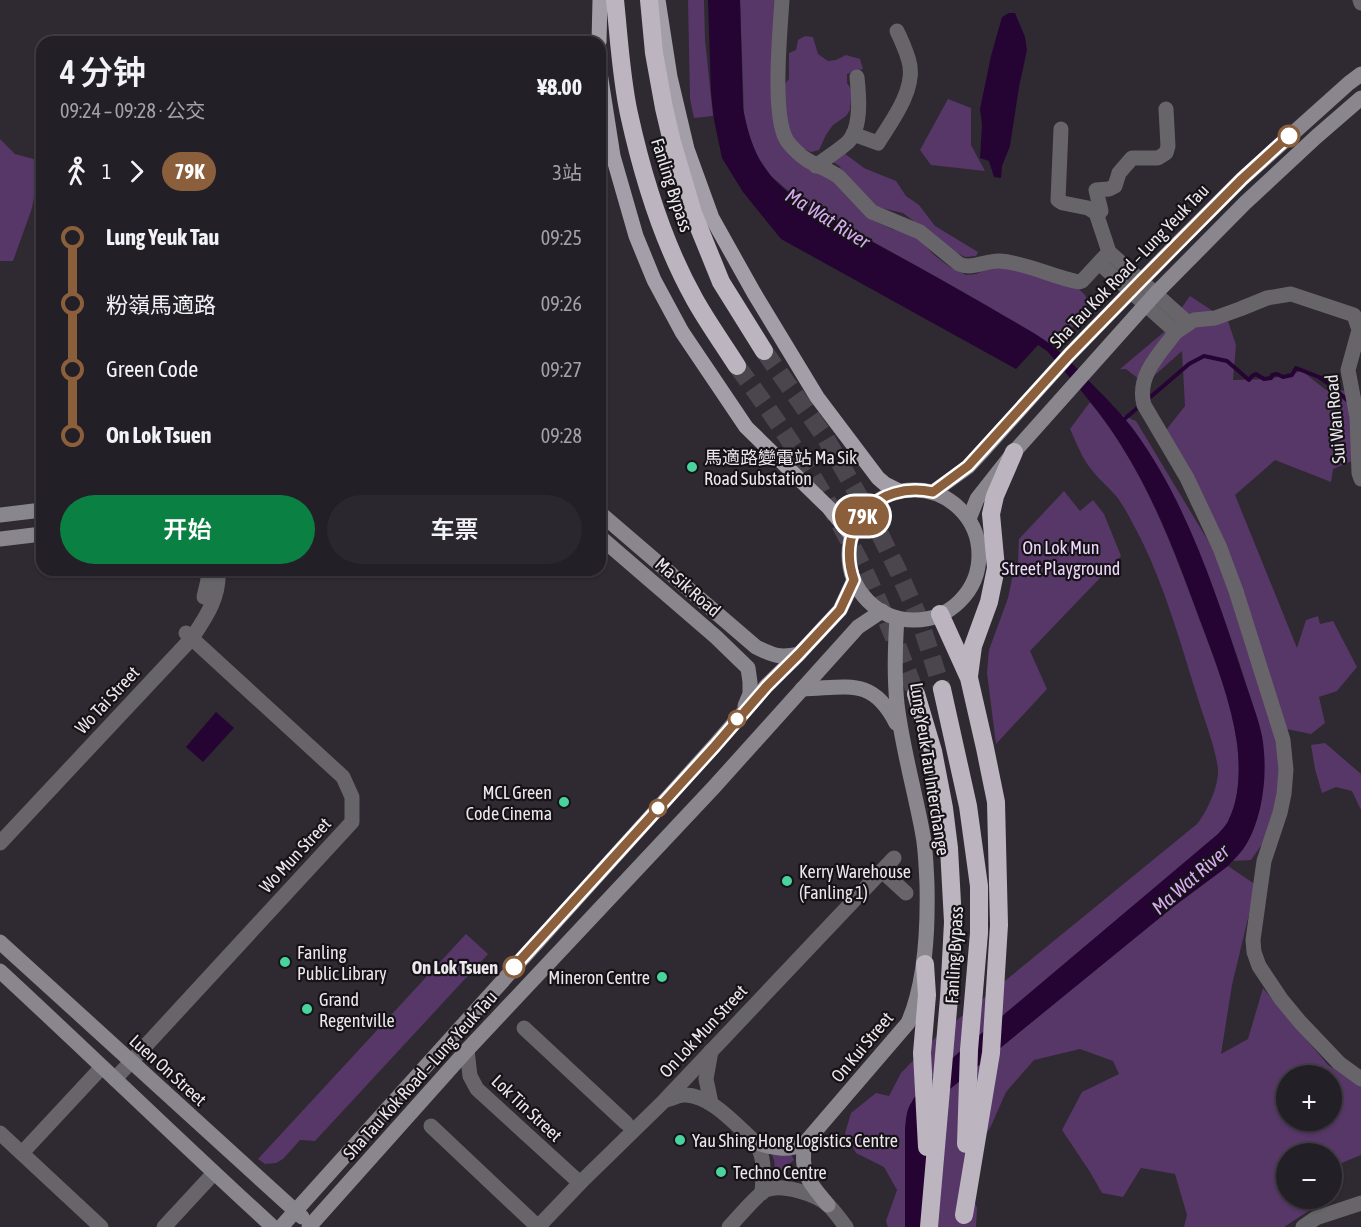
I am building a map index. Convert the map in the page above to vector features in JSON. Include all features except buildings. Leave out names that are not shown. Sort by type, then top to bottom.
[{"type":"highway","name":"Fanling Bypass","points":[[615,0],[629,113],[647,184],[659,220],[694,299],[737,366]]},
{"type":"highway","name":"Fanling Bypass","points":[[649,0],[654,53],[664,108],[693,213],[721,282],[764,351]]},
{"type":"highway","points":[[969,678],[973,646],[988,602],[996,568],[991,514],[995,496],[1014,452]]},
{"type":"highway","points":[[940,614],[969,678],[996,802],[999,925],[991,1053],[963,1221]]},
{"type":"highway","name":"Fanling Bypass","points":[[942,689],[967,796],[979,886],[979,933],[969,1050],[963,1221]]},
{"type":"highway","name":"Fanling Bypass","points":[[916,694],[933,751],[941,791],[949,848],[952,922],[949,998],[930,1220]]},
{"type":"highway","points":[[925,964],[927,995],[922,1053],[930,1220]]},
{"type":"main road","points":[[599,36],[600,0]]},
{"type":"main road","points":[[658,0],[670,77],[687,149],[712,218],[817,397],[878,478],[899,491]]},
{"type":"main road","name":"Sha Tau Kok Road – Lung Yeuk Tau","points":[[933,492],[968,466],[1069,355],[1242,179],[1361,74]]},
{"type":"main road","points":[[969,519],[977,499],[1014,452],[1151,299],[1245,203],[1361,98]]},
{"type":"main road","points":[[606,109],[614,156],[636,236],[654,280],[682,332],[746,427],[829,508],[852,536]]},
{"type":"main road","points":[[899,491],[933,492],[953,502],[969,519],[980,551],[977,573],[967,593],[959,602],[940,614],[919,620],[897,618],[882,611],[866,598],[854,580],[849,562],[852,536],[869,507],[878,500],[899,491]]},
{"type":"main road","points":[[0,515],[36,511]]},
{"type":"main road","name":"Ma Sik Road","points":[[606,518],[751,643],[778,657],[799,654]]},
{"type":"main road","points":[[0,540],[36,535]]},
{"type":"main road","name":"Ma Sik Road","points":[[606,542],[716,637],[748,668]]},
{"type":"main road","name":"Sha Tau Kok Road – Lung Yeuk Tau","points":[[281,1227],[715,746],[741,714],[840,610],[854,580]]},
{"type":"main road","name":"Sha Tau Kok Road – Lung Yeuk Tau","points":[[310,1226],[467,1050],[714,787],[858,627],[882,611]]},
{"type":"main road","name":"Lung Yeuk Tau Interchange","points":[[897,618],[894,671],[898,707],[926,854],[925,964]]},
{"type":"main road","name":"Sha Tau Kok Road – Lung Yeuk Tau","points":[[741,714],[750,694],[748,668]]},
{"type":"main road","points":[[802,689],[851,686],[863,689],[877,696],[889,709],[903,736]]},
{"type":"main road","name":"Luen On Street","points":[[0,942],[310,1226]]},
{"type":"main road","name":"On Kui Street","points":[[805,1143],[908,1023],[914,1011],[925,964]]},
{"type":"main road","points":[[0,971],[273,1227]]},
{"type":"main road","points":[[755,1142],[780,1149],[805,1143]]},
{"type":"main road","points":[[805,1143],[802,1160],[807,1178],[828,1205]]},
{"type":"street","points":[[782,0],[778,79],[779,108],[787,140],[796,152],[810,163],[833,173],[872,212],[920,232],[965,267],[993,261],[1009,262],[1079,282],[1104,258]]},
{"type":"street","points":[[853,134],[878,143],[899,110],[910,79],[910,68],[908,56],[897,31]]},
{"type":"street","points":[[816,166],[849,141],[853,134],[858,112],[857,77]]},
{"type":"street","points":[[1096,213],[1101,211],[1096,190],[1115,186],[1119,173],[1132,158],[1158,158],[1166,153],[1168,146],[1166,109]]},
{"type":"street","points":[[1061,129],[1058,200],[1088,208],[1096,213],[1104,258],[1182,327],[1146,375],[1142,386],[1142,398],[1147,412],[1186,478],[1220,548],[1280,730],[1286,770],[1284,794],[1264,861],[1253,940],[1254,952],[1263,974],[1299,1022],[1339,1063],[1361,1079]]},
{"type":"street","name":"Sui Wan Road","points":[[1182,327],[1194,320],[1215,318],[1267,298],[1291,294],[1354,315],[1359,330],[1348,370],[1357,417],[1361,479]]},
{"type":"street","name":"Wo Tai Street","points":[[0,843],[189,635],[200,612],[208,576]]},
{"type":"street","name":"Wo Tai Street","points":[[0,833],[208,615],[218,576]]},
{"type":"street","name":"Wo Mun Street","points":[[115,1079],[352,822],[352,797],[344,777],[189,635]]},
{"type":"street","name":"On Lok Mun Street","points":[[538,1227],[664,1101],[894,858]]},
{"type":"street","points":[[882,871],[906,892]]},
{"type":"street","points":[[524,1028],[626,1123]]},
{"type":"street","name":"Lok Tin Street","points":[[467,1050],[470,1076],[477,1089],[580,1183]]},
{"type":"street","points":[[711,1051],[706,1079],[711,1103]]},
{"type":"street","points":[[22,1153],[102,1067]]},
{"type":"street","points":[[664,1101],[684,1095],[711,1103],[755,1142],[764,1162],[762,1193]]},
{"type":"street","points":[[431,1126],[538,1227]]},
{"type":"street","points":[[0,1133],[101,1227]]},
{"type":"street","points":[[164,1227],[214,1173]]},
{"type":"street","points":[[729,1227],[762,1193],[771,1188],[794,1190],[812,1196],[828,1205],[846,1227]]},
{"type":"street","points":[[1303,1227],[1316,1218],[1361,1203]]},
{"type":"green space","points":[[688,0],[704,0],[705,40],[713,116],[694,118],[690,99]]},
{"type":"green space","points":[[740,0],[777,0],[784,85],[789,79],[789,53],[796,50],[798,40],[805,36],[813,37],[818,54],[828,61],[846,55],[860,59],[863,69],[847,74],[847,83],[852,90],[850,110],[846,116],[833,125],[819,150],[811,152],[802,148],[834,170],[841,167],[830,160],[840,150],[864,168],[896,181],[906,196],[919,205],[935,226],[978,252],[976,256],[965,257],[950,249],[903,213],[873,206],[870,219],[892,229],[915,235],[934,255],[966,275],[976,274],[992,267],[1009,268],[1078,289],[1085,295],[1087,302],[1081,318],[1055,344],[1052,346],[965,293],[818,211],[793,195],[771,176],[757,156],[744,114]]},
{"type":"green space","points":[[948,99],[971,108],[971,145],[985,171],[931,165],[920,150]]},
{"type":"green space","points":[[0,139],[15,154],[36,160],[36,187],[32,208],[13,261],[0,261]]},
{"type":"green space","points":[[1190,296],[1228,321],[1236,345],[1233,380],[1270,379],[1302,371],[1326,390],[1348,391],[1359,458],[1333,469],[1331,482],[1275,460],[1235,495],[1297,648],[1306,620],[1318,616],[1320,624],[1333,621],[1357,667],[1337,691],[1319,697],[1325,723],[1311,734],[1277,727],[1281,753],[1274,827],[1251,860],[1233,861],[1251,835],[1260,806],[1264,757],[1260,730],[1227,628],[1187,524],[1151,456],[1122,415],[1136,421],[1213,549],[1217,545],[1163,434],[1185,406],[1182,351],[1145,384],[1126,369],[1120,369],[1164,332]]},
{"type":"green space","points":[[1090,402],[1109,427],[1141,479],[1167,535],[1227,696],[1237,743],[1239,772],[1233,810],[1226,825],[1218,834],[956,1055],[910,1105],[905,1129],[905,1227],[888,1227],[886,1221],[897,1190],[884,1167],[856,1153],[845,1133],[851,1113],[876,1093],[889,1096],[901,1073],[935,1038],[1197,824],[1205,813],[1217,783],[1217,760],[1158,578],[1126,511],[1116,496],[1088,465],[1070,429]]},
{"type":"green space","name":"On Lok Mun Street Playground","points":[[1064,491],[1080,511],[1093,500],[1104,514],[1121,556],[1030,651],[1047,689],[996,744],[987,673],[989,650],[1018,563],[1019,539]]},
{"type":"green space","points":[[1325,743],[1361,774],[1361,810],[1352,791],[1336,787],[1322,793],[1311,745]]},
{"type":"green space","points":[[1228,866],[1256,885],[1232,985],[1221,1054],[1248,1039],[1263,988],[1328,1065],[1276,1065],[1276,1131],[1342,1131],[1342,1074],[1361,1086],[1361,1155],[1342,1163],[1342,1143],[1276,1143],[1276,1209],[1312,1209],[1284,1227],[1184,1227],[1187,1215],[1175,1174],[1141,1168],[1123,1197],[1102,1193],[1062,1130],[1082,1092],[1119,1074],[1113,1061],[1080,1049],[1034,1060],[1006,1092],[991,1126],[963,1173],[977,1208],[976,1227],[933,1227],[945,1093],[1173,907]]},
{"type":"green space","points":[[466,934],[488,954],[315,1141],[300,1140],[283,1159],[276,1163],[265,1164],[258,1159]]},
{"type":"green space","points":[[770,1152],[791,1154],[794,1160],[773,1177],[774,1164]]},
{"type":"water","name":"Ma Wat River","points":[[708,0],[740,0],[743,108],[752,144],[771,176],[792,195],[816,211],[944,281],[1058,350],[1112,404],[1133,429],[1169,487],[1198,549],[1211,581],[1262,736],[1265,763],[1261,805],[1253,831],[1238,855],[1228,866],[1173,907],[945,1093],[926,1146],[927,1227],[905,1227],[905,1129],[908,1111],[914,1098],[931,1078],[956,1055],[1218,834],[1233,810],[1238,782],[1238,752],[1234,727],[1222,681],[1192,598],[1145,487],[1106,422],[1047,351],[1038,345],[1016,369],[781,239],[743,192],[722,158],[714,120]]},
{"type":"water","points":[[1015,13],[1025,37],[1027,50],[1010,146],[1002,166],[1001,178],[994,177],[989,161],[980,158],[982,125],[980,109],[1002,17]]},
{"type":"water","points":[[216,712],[234,728],[203,762],[186,747]]},
{"type":"waterway","points":[[1147,400],[1189,364],[1204,356],[1227,361],[1249,380],[1256,374],[1264,379],[1277,374],[1283,377],[1292,375],[1296,368],[1319,377],[1349,402]]},
{"type":"waterway","points":[[1122,421],[1141,405]]},
{"type":"tunnel","points":[[764,351],[825,437],[876,526],[919,618],[942,689]]},
{"type":"tunnel","points":[[737,366],[796,450],[836,516],[876,596],[916,694]]},
{"type":"bus line","name":"79K","points":[[514,967],[715,746],[741,714],[840,610],[854,580],[849,562],[852,536],[869,507],[878,500],[899,491],[933,492],[968,466],[1069,355],[1137,285],[1242,179],[1289,136]]},
{"type":"place","name":"馬適路變電站 Ma Sik Road Substation","points":[[692,467]]},
{"type":"place","name":"MCL Green Code Cinema","points":[[564,802]]},
{"type":"place","name":"Kerry Warehouse (Fanling 1)","points":[[787,881]]},
{"type":"place","name":"Fanling Public Library","points":[[285,962]]},
{"type":"place","name":"On Lok Tsuen","points":[[514,967]]},
{"type":"place","name":"Mineron Centre","points":[[662,977]]},
{"type":"place","name":"Grand Regentville","points":[[307,1009]]},
{"type":"place","name":"Yau Shing Hong Logistics Centre","points":[[680,1140]]},
{"type":"place","name":"Techno Centre","points":[[721,1172]]}]
